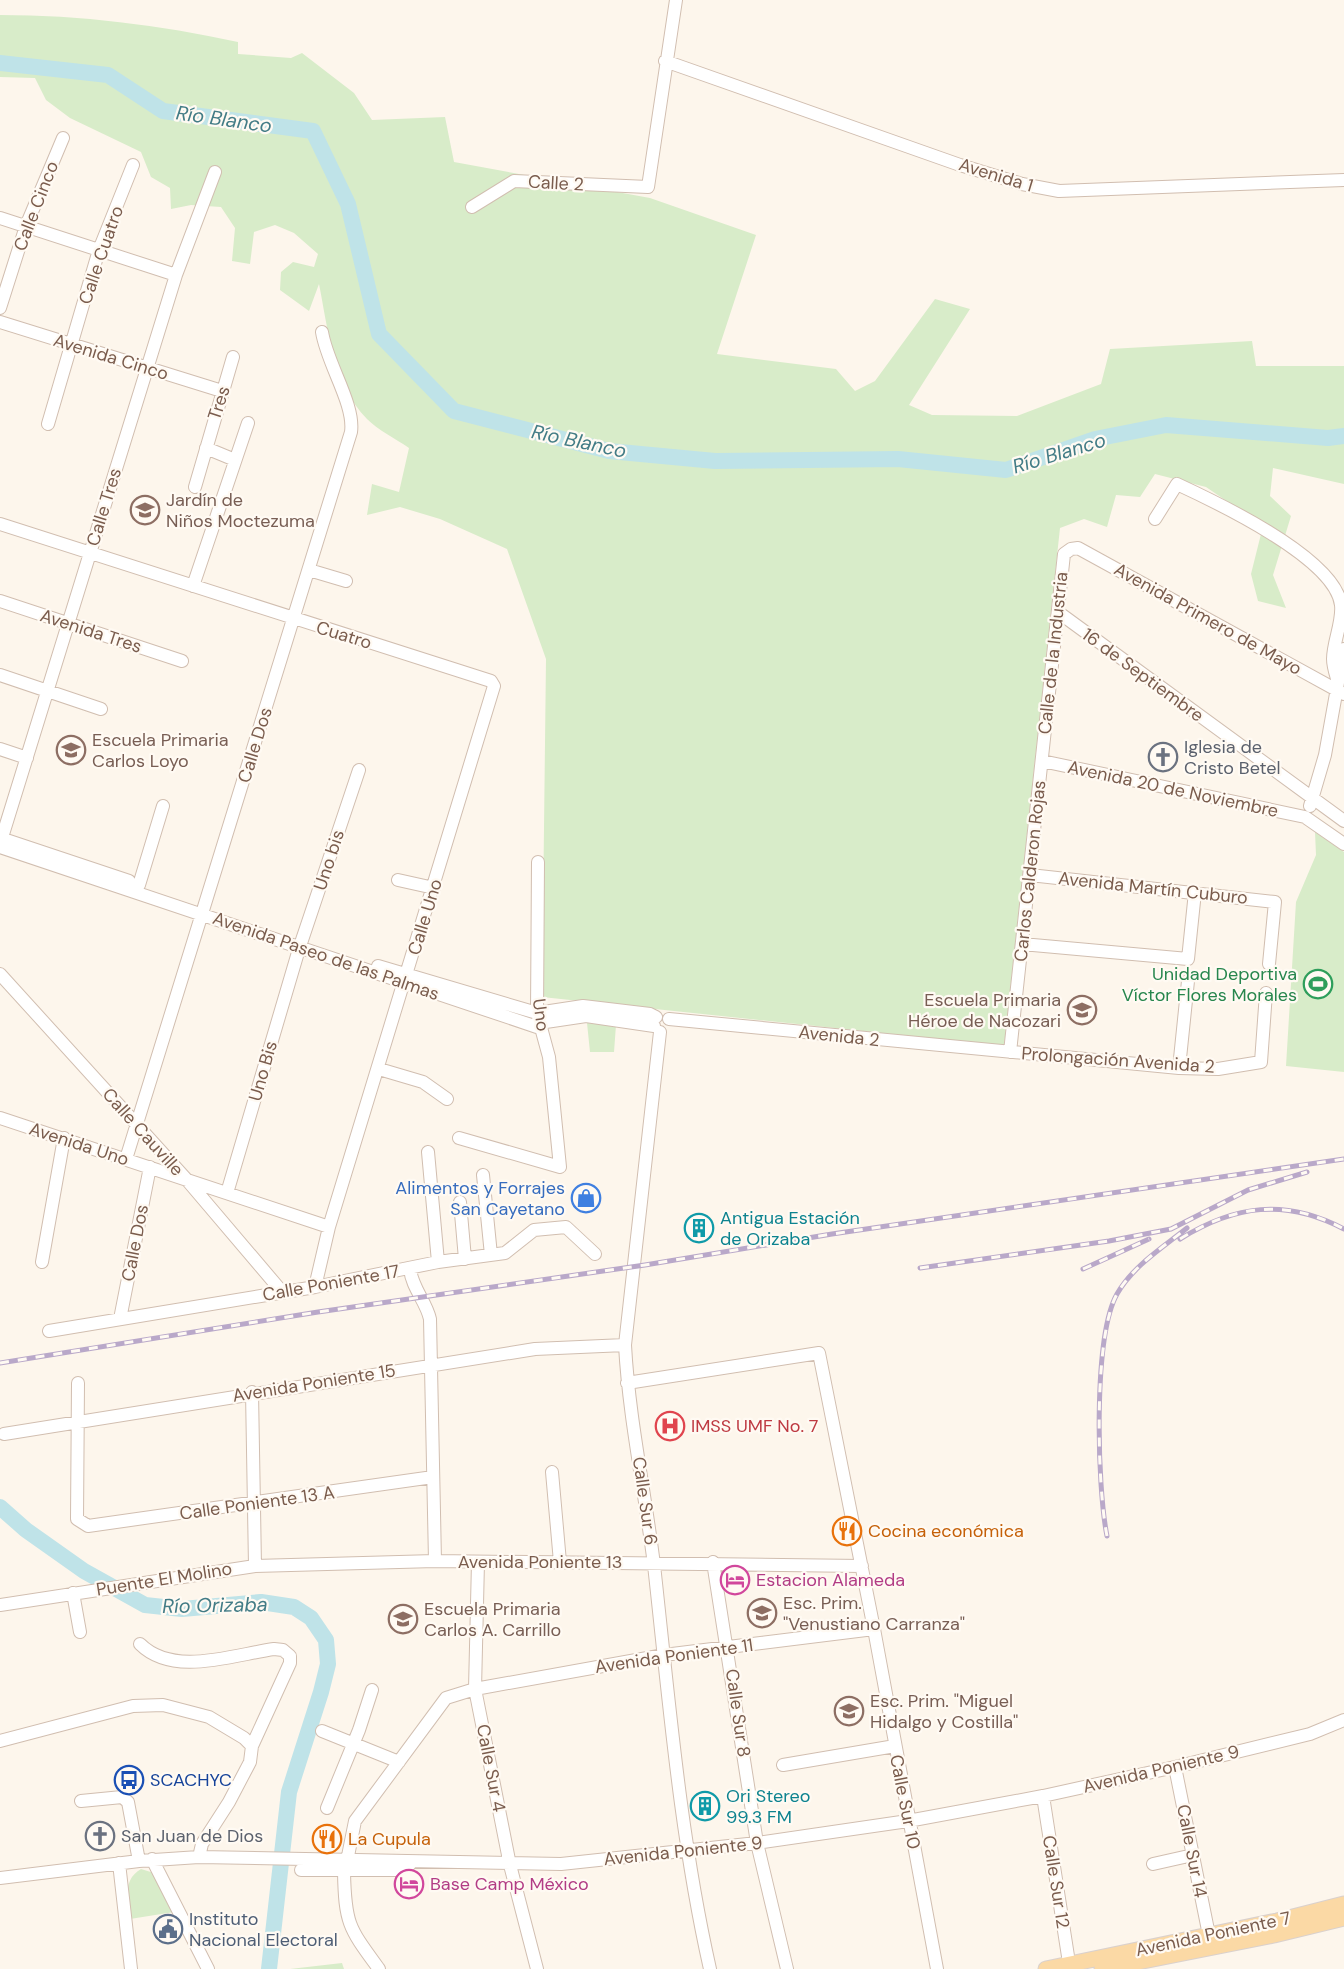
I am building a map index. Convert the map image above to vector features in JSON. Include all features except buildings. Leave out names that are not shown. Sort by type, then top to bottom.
[{"type":"main road","name":"Avenida Poniente 7","points":[[1046,1969],[1069,1966],[1344,1904]]},
{"type":"main road","name":"Avenida Poniente 7","points":[[1102,1969],[1274,1935],[1344,1918]]},
{"type":"street","points":[[665,61],[676,0]]},
{"type":"street","name":"Avenida 1","points":[[665,61],[960,165],[1041,189],[1070,191],[1344,180]]},
{"type":"street","name":"Calle 2","points":[[472,207],[487,195],[514,182],[648,188],[665,61]]},
{"type":"street","name":"Calle Cinco","points":[[0,308],[26,226],[63,138]]},
{"type":"street","name":"Calle Cuatro","points":[[48,424],[99,250],[133,165]]},
{"type":"street","name":"Calle Tres","points":[[0,842],[147,368],[177,275],[215,172]]},
{"type":"street","points":[[0,218],[177,275]]},
{"type":"street","name":"Avenida Cinco","points":[[0,322],[222,391]]},
{"type":"street","name":"Calle Dos","points":[[126,1159],[205,911],[353,423],[326,356],[322,332]]},
{"type":"street","name":"Tres","points":[[195,487],[233,357]]},
{"type":"street","points":[[192,586],[248,423]]},
{"type":"street","points":[[206,448],[235,460]]},
{"type":"street","points":[[1155,519],[1177,484],[1242,514],[1287,544],[1326,577],[1341,605],[1333,660],[1339,689]]},
{"type":"street","name":"Cuatro","points":[[0,524],[491,681],[494,686]]},
{"type":"street","name":"Avenida Primero de Mayo","points":[[1071,549],[1078,548],[1339,689]]},
{"type":"street","name":"Calle de la Industria","points":[[1042,761],[1064,554],[1071,549]]},
{"type":"street","points":[[309,570],[346,581]]},
{"type":"street","name":"Avenida Tres","points":[[0,601],[182,661]]},
{"type":"street","name":"16 de Septiembre","points":[[1058,612],[1312,800],[1344,821]]},
{"type":"street","points":[[1344,649],[1339,689],[1325,755],[1305,817],[1344,844]]},
{"type":"street","points":[[0,675],[101,709]]},
{"type":"street","name":"Calle Uno","points":[[315,1287],[329,1227],[494,686]]},
{"type":"street","points":[[0,749],[27,758]]},
{"type":"street","name":"Avenida 20 de Noviembre","points":[[1042,761],[1305,817]]},
{"type":"street","name":"Carlos Calderon Rojas","points":[[1010,1052],[1042,761]]},
{"type":"street","name":"Uno bis","points":[[301,946],[358,770]]},
{"type":"street","points":[[353,787],[366,790]]},
{"type":"street","points":[[139,885],[163,806]]},
{"type":"street","name":"Avenida Paseo de las Palmas","points":[[0,842],[301,946],[406,980],[538,1018],[583,1006],[650,1014],[660,1023]]},
{"type":"street","name":"Avenida Paseo de las Palmas","points":[[0,842],[139,885],[205,911]]},
{"type":"street","name":"Uno","points":[[459,1138],[560,1167],[549,1057],[538,1018],[538,862]]},
{"type":"street","name":"Avenida Martín Cuburo","points":[[1030,874],[1275,902],[1269,964]]},
{"type":"street","points":[[398,880],[434,888]]},
{"type":"street","points":[[1022,944],[1188,958],[1195,892]]},
{"type":"street","name":"Uno Bis","points":[[227,1193],[301,946]]},
{"type":"street","name":"Calle Cauville","points":[[0,974],[187,1180],[283,1293]]},
{"type":"street","points":[[1179,1068],[1188,981]]},
{"type":"street","name":"Prolongación Avenida 2","points":[[1010,1052],[1179,1068],[1218,1069],[1261,1062],[1266,993]]},
{"type":"street","name":"Avenida 2","points":[[660,1023],[1010,1052]]},
{"type":"street","name":"Calle Sur 6","points":[[660,1023],[625,1344],[627,1383],[653,1562],[688,1850],[710,1969]]},
{"type":"street","points":[[379,1069],[423,1082],[447,1099]]},
{"type":"street","name":"Avenida Uno","points":[[0,1118],[329,1227]]},
{"type":"street","points":[[42,1262],[64,1138]]},
{"type":"street","points":[[428,1152],[438,1262]]},
{"type":"street","name":"Calle Dos","points":[[120,1319],[150,1167]]},
{"type":"street","points":[[483,1174],[491,1255]]},
{"type":"street","points":[[460,1202],[465,1259]]},
{"type":"street","name":"Calle Poniente 17","points":[[49,1331],[283,1293],[438,1262],[491,1255],[505,1252],[534,1230],[566,1227],[595,1254]]},
{"type":"street","points":[[410,1269],[412,1283],[428,1311],[435,1561]]},
{"type":"street","name":"Avenida Poniente 15","points":[[4,1434],[78,1424],[252,1392],[535,1349],[625,1344]]},
{"type":"street","name":"Calle Sur 10","points":[[627,1383],[819,1353],[862,1566],[937,1969]]},
{"type":"street","points":[[78,1383],[78,1424]]},
{"type":"street","points":[[252,1392],[255,1566]]},
{"type":"street","name":"Calle Poniente 13 A","points":[[78,1424],[77,1519],[81,1524],[88,1526],[434,1477]]},
{"type":"street","points":[[552,1472],[560,1562]]},
{"type":"street","name":"Avenida Poniente 13","points":[[255,1566],[435,1561],[713,1562],[862,1566]]},
{"type":"street","name":"Calle Sur 4","points":[[478,1562],[475,1689],[510,1865],[537,1969]]},
{"type":"street","name":"Calle Sur 8","points":[[713,1562],[757,1843],[786,1969]]},
{"type":"street","name":"Puente El Molino","points":[[0,1605],[255,1566]]},
{"type":"street","points":[[73,1593],[80,1632]]},
{"type":"street","name":"Avenida Poniente 11","points":[[399,1762],[447,1698],[475,1689],[664,1655],[874,1629]]},
{"type":"street","points":[[140,1644],[151,1655],[183,1662],[274,1648],[289,1654],[290,1663],[252,1746],[250,1762],[229,1802],[202,1844],[199,1857]]},
{"type":"street","points":[[327,1808],[354,1744],[372,1690]]},
{"type":"street","points":[[0,1741],[133,1706],[163,1705],[209,1717],[244,1738],[252,1746]]},
{"type":"street","name":"Avenida Poniente 9","points":[[345,1867],[404,1870],[412,1862],[561,1864],[757,1843],[908,1821],[1043,1796],[1175,1767],[1310,1734],[1344,1720]]},
{"type":"street","points":[[322,1731],[399,1762],[355,1821],[345,1867],[344,1906],[349,1922],[356,1939],[379,1969]]},
{"type":"street","points":[[783,1765],[895,1746]]},
{"type":"street","name":"Calle Sur 14","points":[[1175,1767],[1209,1935]]},
{"type":"street","name":"Calle Sur 12","points":[[1043,1796],[1069,1966]]},
{"type":"street","points":[[81,1801],[122,1797],[128,1802],[146,1860],[208,1969]]},
{"type":"street","points":[[1153,1864],[1193,1855]]},
{"type":"street","points":[[0,1878],[146,1860],[199,1857],[244,1858],[345,1867]]},
{"type":"street","points":[[119,1863],[131,1969]]},
{"type":"green space","points":[[0,15],[90,19],[179,31],[238,42],[238,54],[291,58],[302,53],[354,93],[372,120],[445,117],[454,162],[650,198],[756,235],[717,354],[836,369],[855,391],[875,381],[935,299],[970,309],[909,405],[932,415],[1017,416],[1101,384],[1110,349],[1252,341],[1256,366],[1344,366],[1344,484],[1273,468],[1270,496],[1291,516],[1273,575],[1286,608],[1258,601],[1251,574],[1263,526],[1206,487],[1155,474],[1140,497],[1116,495],[1107,527],[1084,519],[1060,528],[1004,1046],[542,997],[546,659],[507,549],[440,519],[400,507],[367,515],[372,484],[399,492],[409,448],[367,419],[346,389],[329,337],[319,284],[309,311],[280,290],[281,272],[293,262],[314,267],[318,254],[294,233],[275,225],[254,232],[250,264],[232,261],[235,228],[221,207],[191,205],[171,209],[170,188],[151,177],[141,152],[70,118],[46,100],[35,78],[0,77]]},
{"type":"green space","name":"Unidad Deportiva Víctor Flores Morales","points":[[1315,832],[1344,852],[1344,1072],[1286,1066],[1296,902],[1316,855]]},
{"type":"green space","points":[[587,1023],[616,1025],[614,1052],[590,1052]]},
{"type":"green space","points":[[141,1869],[154,1873],[174,1912],[130,1919],[129,1885],[131,1879]]},
{"type":"green space","points":[[342,1963],[344,1969],[290,1969]]},
{"type":"waterway","name":"Río Blanco","points":[[0,63],[108,75],[163,111],[313,131],[348,204],[379,334],[454,411],[609,451],[715,461],[898,459],[1006,470],[1095,439],[1166,425],[1328,438],[1344,436]]},
{"type":"waterway","name":"Río Orizaba","points":[[0,1507],[26,1530],[84,1571],[145,1605],[182,1609],[261,1602],[294,1607],[311,1618],[326,1640],[328,1664],[289,1792],[269,1969]]},
{"type":"railway","points":[[0,1363],[318,1312],[1344,1159]]},
{"type":"railway","points":[[920,1268],[1109,1241],[1171,1229],[1248,1190],[1307,1172]]},
{"type":"railway","points":[[1180,1239],[1221,1219],[1260,1210],[1301,1213],[1344,1229]]},
{"type":"railway","points":[[1107,1536],[1101,1483],[1099,1412],[1104,1343],[1109,1315],[1117,1294],[1131,1275],[1187,1228]]},
{"type":"railway","points":[[1083,1269],[1149,1239]]},
{"type":"place","name":"Jardín de Niños Moctezuma","points":[[145,510]]},
{"type":"place","name":"Escuela Primaria Carlos Loyo","points":[[71,750]]},
{"type":"place","name":"Iglesia de Cristo Betel","points":[[1163,757]]},
{"type":"place","name":"Unidad Deportiva Víctor Flores Morales","points":[[1318,984]]},
{"type":"place","name":"Escuela Primaria Héroe de Nacozari","points":[[1082,1010]]},
{"type":"place","name":"Alimentos y Forrajes San Cayetano","points":[[586,1198]]},
{"type":"place","name":"Antigua Estación de Orizaba","points":[[699,1228]]},
{"type":"place","name":"IMSS UMF No. 7","points":[[670,1426]]},
{"type":"place","name":"Cocina económica","points":[[847,1531]]},
{"type":"place","name":"Estacion Alameda","points":[[735,1580]]},
{"type":"place","name":"Esc. Prim. \"Venustiano Carranza\"","points":[[762,1613]]},
{"type":"place","name":"Escuela Primaria Carlos A. Carrillo","points":[[403,1619]]},
{"type":"place","name":"Esc. Prim. \"Miguel Hidalgo y Costilla\"","points":[[849,1711]]},
{"type":"place","name":"SCACHYC","points":[[129,1780]]},
{"type":"place","name":"Ori Stereo 99.3 FM","points":[[705,1806]]},
{"type":"place","name":"San Juan de Dios","points":[[100,1836]]},
{"type":"place","name":"La Cupula","points":[[327,1839]]},
{"type":"place","name":"Base Camp México","points":[[409,1884]]},
{"type":"place","name":"Instituto Nacional Electoral","points":[[168,1929]]}]
